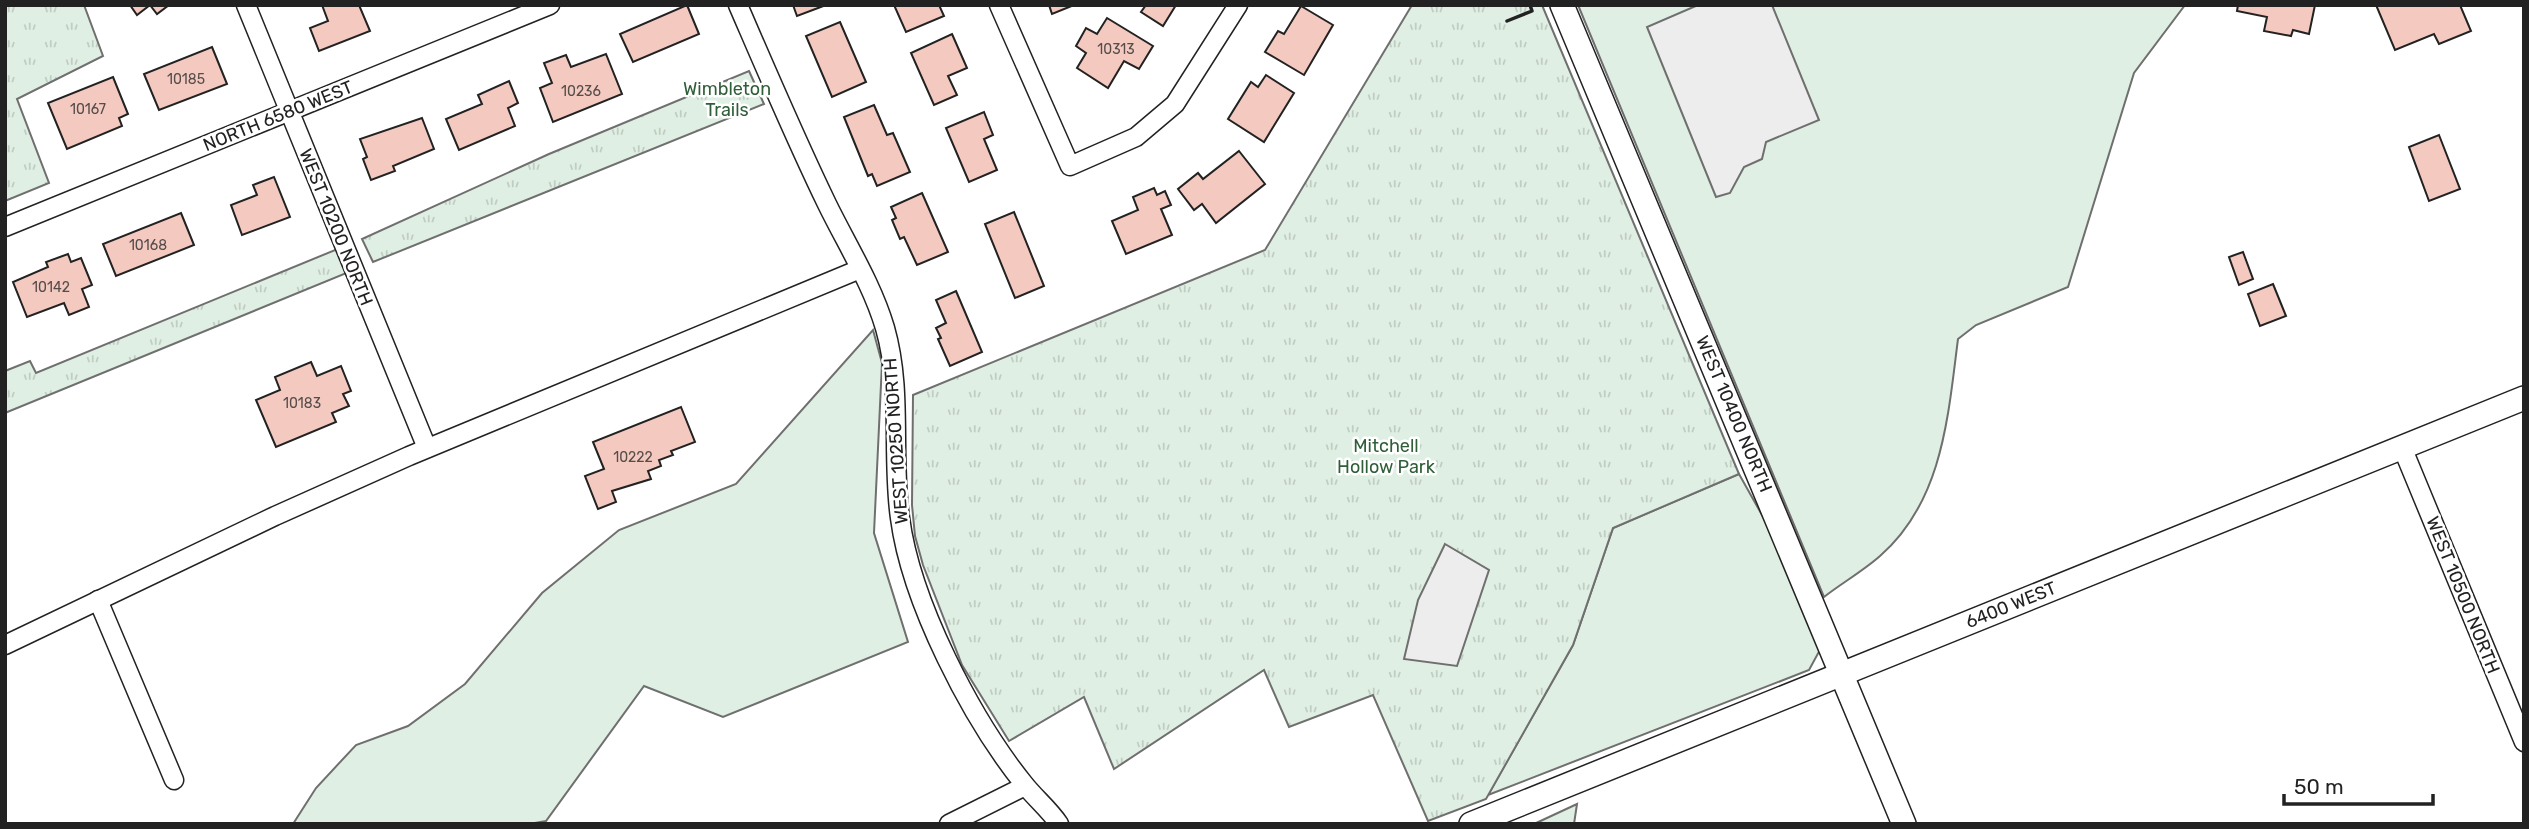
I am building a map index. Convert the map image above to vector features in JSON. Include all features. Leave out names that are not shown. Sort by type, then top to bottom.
[{"type":"street","name":"WEST 10200 NORTH","points":[[246,5],[427,448]]},
{"type":"street","name":"NORTH 6580 WEST","points":[[5,227],[550,5]]},
{"type":"street","name":"WEST 10250 NORTH","points":[[738,5],[788,122],[878,307],[893,362],[897,398],[899,517],[909,562],[922,600],[989,735],[1025,786],[1059,824]]},
{"type":"street","points":[[999,5],[1070,166],[1136,136],[1175,103],[1238,5]]},
{"type":"street","name":"WEST 10400 NORTH","points":[[1562,5],[1904,824]]},
{"type":"street","points":[[5,645],[275,516],[427,448],[860,269]]},
{"type":"street","name":"6400 WEST","points":[[1471,824],[2524,398]]},
{"type":"street","name":"WEST 10500 NORTH","points":[[2402,447],[2524,742]]},
{"type":"street","points":[[98,600],[174,780]]},
{"type":"street","points":[[949,824],[1025,786]]},
{"type":"green space","points":[[5,5],[84,5],[103,56],[17,99],[49,183],[5,201]]},
{"type":"green space","name":"Mitchell Hollow Park","points":[[1412,5],[1542,5],[1739,474],[1613,528],[1573,645],[1486,799],[1428,821],[1373,695],[1289,727],[1264,670],[1114,769],[1084,697],[1009,741],[962,665],[923,565],[915,536],[912,505],[913,395],[1265,250]]},
{"type":"green space","points":[[1578,5],[2185,5],[2134,73],[2068,287],[1976,325],[1958,339],[1946,427],[1930,483],[1917,510],[1901,534],[1880,556],[1824,597]]},
{"type":"green space","name":"Wimbleton Trails","points":[[749,71],[764,104],[373,262],[362,239],[549,154]]},
{"type":"green space","points":[[340,248],[349,272],[5,413],[5,371],[30,361],[36,373]]},
{"type":"green space","points":[[873,330],[882,363],[874,533],[908,642],[723,717],[644,686],[546,821],[529,824],[293,824],[316,788],[356,745],[408,726],[465,684],[542,593],[619,530],[736,484]]},
{"type":"green space","points":[[1739,474],[1776,540],[1821,648],[1809,670],[1488,795],[1573,645],[1613,528]]},
{"type":"green space","points":[[1577,804],[1574,824],[1534,824]]},
{"type":"shaded area","points":[[1698,5],[1772,5],[1819,120],[1766,142],[1762,159],[1744,167],[1730,193],[1716,197],[1647,27]]},
{"type":"shaded area","points":[[1445,544],[1489,570],[1457,666],[1404,659],[1418,600]]},
{"type":"building","points":[[130,5],[150,5],[137,15]]},
{"type":"building","points":[[150,5],[169,5],[157,14]]},
{"type":"building","points":[[322,5],[359,5],[370,31],[319,51],[310,28],[328,21]]},
{"type":"building","points":[[687,5],[699,34],[633,62],[620,34]]},
{"type":"building","points":[[793,5],[826,5],[797,16]]},
{"type":"building","points":[[894,5],[939,5],[944,16],[906,32]]},
{"type":"building","points":[[1049,5],[1074,5],[1052,14]]},
{"type":"building","points":[[1146,5],[1176,5],[1163,26],[1141,12]]},
{"type":"building","points":[[2238,5],[2315,5],[2309,34],[2293,30],[2291,36],[2264,31],[2267,17],[2237,11]]},
{"type":"building","points":[[2376,5],[2460,5],[2471,31],[2439,44],[2434,34],[2395,50]]},
{"type":"building","points":[[1301,6],[1333,25],[1304,75],[1265,52],[1278,31],[1284,34]]},
{"type":"building","points":[[1107,18],[1153,46],[1139,69],[1124,61],[1108,88],[1077,68],[1086,53],[1076,46],[1086,28],[1097,34]]},
{"type":"building","points":[[840,22],[866,82],[832,97],[806,36]]},
{"type":"building","points":[[952,34],[967,68],[948,76],[957,95],[934,105],[911,53]]},
{"type":"building","points":[[212,47],[227,84],[159,110],[144,74]]},
{"type":"building","points":[[606,54],[622,94],[553,122],[540,88],[552,83],[544,63],[566,55],[571,67]]},
{"type":"building","points":[[1266,75],[1294,93],[1264,142],[1228,119],[1251,82],[1258,87]]},
{"type":"building","points":[[113,77],[128,114],[119,118],[122,126],[67,149],[48,103]]},
{"type":"building","points":[[509,81],[518,103],[508,108],[515,126],[459,150],[446,119],[482,104],[478,95]]},
{"type":"building","points":[[874,105],[887,135],[893,133],[910,172],[877,186],[872,174],[868,176],[844,117]]},
{"type":"building","points":[[984,112],[993,135],[984,139],[997,170],[969,182],[946,128]]},
{"type":"building","points":[[422,118],[434,149],[393,166],[395,171],[371,180],[363,159],[367,157],[360,139]]},
{"type":"building","points":[[2439,135],[2460,189],[2429,201],[2409,147]]},
{"type":"building","points":[[1239,151],[1265,184],[1216,223],[1202,204],[1194,210],[1178,189],[1198,173],[1203,179]]},
{"type":"building","points":[[274,177],[290,217],[242,235],[231,205],[257,195],[253,185]]},
{"type":"building","points":[[1154,188],[1157,195],[1165,191],[1171,205],[1161,209],[1172,235],[1126,254],[1112,221],[1138,210],[1133,197]]},
{"type":"building","points":[[922,193],[948,252],[917,265],[904,237],[900,239],[892,220],[896,218],[891,207]]},
{"type":"building","points":[[1014,212],[1044,286],[1015,298],[985,224]]},
{"type":"building","points":[[181,213],[194,245],[116,276],[103,244]]},
{"type":"building","points":[[2243,252],[2253,279],[2239,285],[2229,257]]},
{"type":"building","points":[[68,254],[71,262],[81,258],[92,285],[82,289],[89,307],[69,315],[64,303],[27,317],[13,282],[48,267],[46,262]]},
{"type":"building","points":[[2273,284],[2286,316],[2260,326],[2248,294]]},
{"type":"building","points":[[956,291],[982,352],[950,366],[938,339],[941,338],[936,328],[946,323],[936,300]]},
{"type":"building","points":[[311,362],[317,376],[341,366],[351,391],[343,394],[349,406],[332,413],[336,422],[276,447],[256,400],[280,390],[275,377]]},
{"type":"building","points":[[681,407],[695,442],[671,451],[673,455],[659,460],[661,466],[648,471],[651,479],[612,491],[616,502],[598,509],[585,476],[604,469],[593,442]]},
{"type":"wall","points":[[1507,21],[1532,11],[1530,5]]}]
